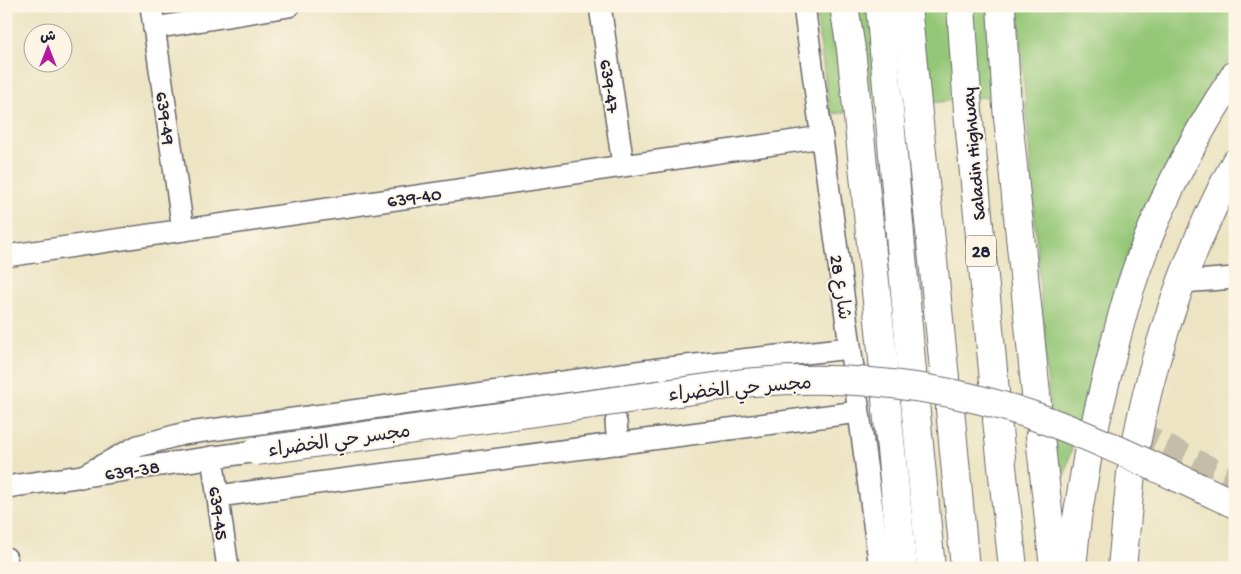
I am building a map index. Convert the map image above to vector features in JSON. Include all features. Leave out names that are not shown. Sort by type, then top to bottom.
[{"type":"main road","points":[[844,6],[851,48],[857,123],[884,369]]},
{"type":"main road","points":[[880,6],[912,372]]},
{"type":"main road","points":[[908,6],[945,378]]},
{"type":"main road","name":"Saladin Highway","points":[[961,6],[968,111],[995,391]]},
{"type":"main road","points":[[1001,6],[1007,107],[1037,404]]},
{"type":"main road","points":[[1095,426],[1121,319],[1149,237],[1203,126],[1235,74]]},
{"type":"main road","points":[[1136,444],[1155,358],[1182,282],[1216,198],[1235,163]]},
{"type":"main road","name":"مجسر حي الخضراء","points":[[257,451],[742,383],[807,379],[863,381],[944,392],[1033,415],[1101,442],[1235,504]]},
{"type":"main road","points":[[886,400],[903,568]]},
{"type":"main road","points":[[915,403],[931,568]]},
{"type":"main road","points":[[950,409],[965,568]]},
{"type":"main road","points":[[998,420],[1013,568]]},
{"type":"main road","points":[[1040,436],[1054,568]]},
{"type":"main road","points":[[1072,568],[1077,518],[1088,454]]},
{"type":"main road","points":[[1122,568],[1131,474]]},
{"type":"street","name":"639-49","points":[[151,6],[183,230]]},
{"type":"street","points":[[154,28],[289,6]]},
{"type":"street","name":"639-47","points":[[600,6],[623,165]]},
{"type":"street","name":"شارع 28","points":[[804,6],[880,568]]},
{"type":"street","name":"639-40","points":[[6,256],[822,137]]},
{"type":"street","points":[[1182,282],[1235,278]]},
{"type":"street","points":[[81,477],[138,446],[182,434],[612,384],[850,348]]},
{"type":"street","points":[[218,496],[858,412]]},
{"type":"street","points":[[616,422],[618,444]]},
{"type":"street","name":"639-38","points":[[6,487],[257,451]]},
{"type":"street","name":"639-45","points":[[212,457],[228,568]]},
{"type":"street","points":[[6,558],[8,568]]},
{"type":"green space","points":[[815,6],[1015,6],[1021,93],[830,114]]},
{"type":"green space","points":[[1018,6],[1235,6],[1235,52],[1188,127],[1134,238],[1112,300],[1057,503]]},
{"type":"building","points":[[1232,326],[1235,326],[1235,374],[1233,374]]},
{"type":"tunnel","points":[[1138,431],[1235,479]]}]
